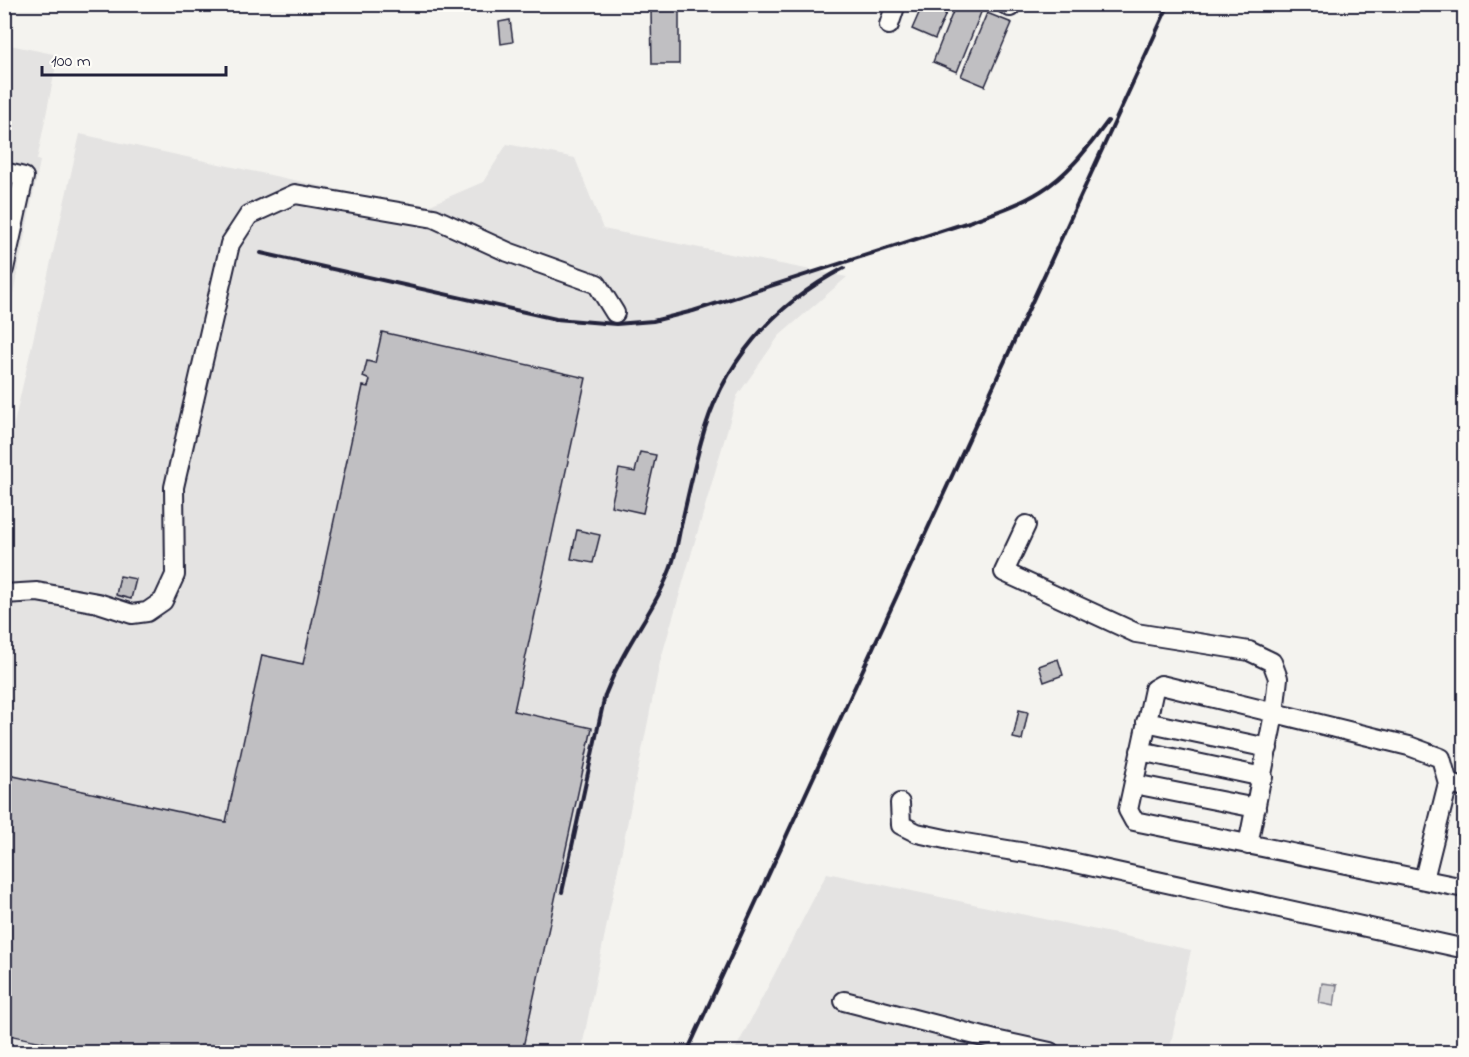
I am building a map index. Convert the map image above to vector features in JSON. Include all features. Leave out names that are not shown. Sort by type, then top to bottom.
[{"type":"lane","points":[[889,25],[896,4]]},
{"type":"lane","points":[[4,172],[24,177],[4,269]]},
{"type":"lane","points":[[4,594],[37,592],[98,603],[132,614],[147,612],[163,601],[175,575],[174,487],[230,244],[249,215],[295,194],[434,218],[508,252],[597,284],[615,313]]},
{"type":"lane","points":[[1026,525],[1004,572],[1136,633],[1249,651],[1272,662],[1278,678],[1274,714],[1248,845]]},
{"type":"lane","points":[[1424,879],[1456,786],[1441,758],[1409,746],[1161,685],[1154,689],[1128,810],[1134,821],[1464,888]]},
{"type":"lane","points":[[1146,722],[1268,748]]},
{"type":"lane","points":[[1140,751],[1263,777]]},
{"type":"lane","points":[[1134,784],[1256,808]]},
{"type":"lane","points":[[900,803],[901,825],[917,833],[1044,856],[1464,948]]},
{"type":"lane","points":[[844,1001],[1050,1053]]},
{"type":"shaded area","points":[[5,44],[58,55],[37,160],[40,161],[5,333]]},
{"type":"shaded area","points":[[80,134],[423,208],[483,182],[507,144],[575,158],[603,229],[847,277],[779,336],[737,396],[660,662],[581,1052],[5,1052],[5,463]]},
{"type":"shaded area","points":[[827,873],[1191,950],[1169,1052],[734,1052]]},
{"type":"shaded area","points":[[1322,983],[1337,985],[1334,1006],[1319,1003]]},
{"type":"building","points":[[923,4],[950,4],[935,39],[912,29]]},
{"type":"building","points":[[956,4],[969,4],[982,10],[957,72],[933,62]]},
{"type":"building","points":[[679,10],[679,64],[652,64],[651,11]]},
{"type":"building","points":[[987,13],[1012,23],[985,86],[961,76]]},
{"type":"building","points":[[510,20],[513,42],[501,44],[499,22]]},
{"type":"building","points":[[382,332],[586,378],[514,711],[592,728],[522,1052],[89,1052],[4,1034],[4,774],[226,822],[262,655],[303,664],[363,386],[368,387],[370,380],[363,377],[367,361],[375,363]]},
{"type":"building","points":[[640,452],[656,455],[643,513],[611,506],[619,469],[635,472]]},
{"type":"building","points":[[577,530],[600,535],[593,563],[571,559]]},
{"type":"building","points":[[120,576],[136,579],[131,599],[116,595]]},
{"type":"building","points":[[1058,659],[1063,675],[1044,682],[1039,666]]},
{"type":"building","points":[[1019,710],[1028,712],[1022,740],[1013,738]]},
{"type":"railway","points":[[687,1052],[1169,4]]},
{"type":"railway","points":[[261,253],[556,319],[616,324],[653,321],[693,311],[1015,205],[1041,191],[1061,176],[1078,159],[1108,121]]},
{"type":"railway","points":[[562,892],[605,695],[614,673],[668,575],[701,442],[722,387],[736,362],[773,319],[818,283],[844,268]]}]
